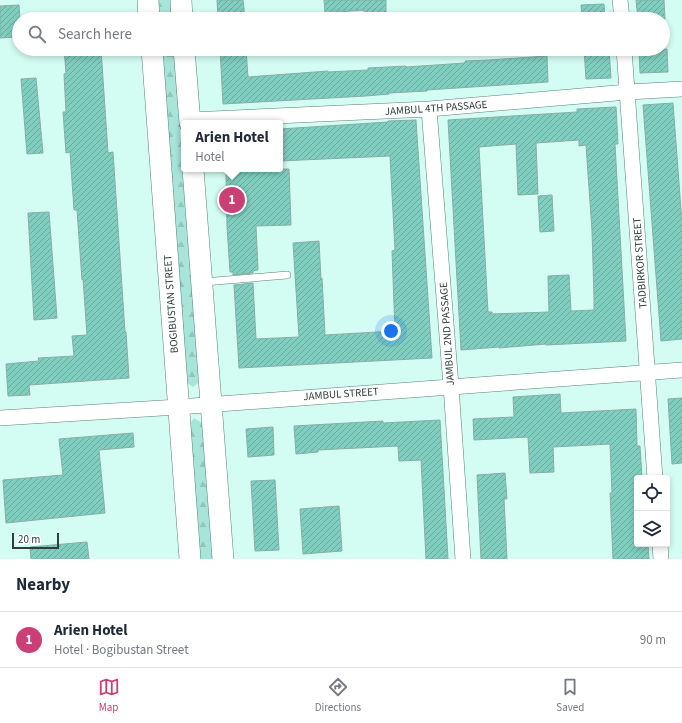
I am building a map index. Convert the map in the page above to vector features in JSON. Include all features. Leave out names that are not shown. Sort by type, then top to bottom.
[{"type":"street","points":[[148,0],[149,12]]},
{"type":"street","points":[[180,0],[181,12]]},
{"type":"street","points":[[620,0],[621,12]]},
{"type":"street","name":"BOGIBUSTAN STREET","points":[[153,56],[190,559]]},
{"type":"street","points":[[185,56],[190,120]]},
{"type":"street","name":"TADBIRKOR STREET","points":[[625,56],[655,475]]},
{"type":"street","name":"JAMBUL 4TH PASSAGE","points":[[227,120],[429,109],[628,92],[682,89]]},
{"type":"street","name":"JAMBUL 2ND PASSAGE","points":[[429,109],[463,559]]},
{"type":"street","points":[[193,172],[223,559]]},
{"type":"street","name":"JAMBUL STREET","points":[[0,418],[682,370]]},
{"type":"street","points":[[660,547],[661,559]]},
{"type":"lane","points":[[202,282],[287,275]]},
{"type":"green space","points":[[159,0],[171,0],[172,12],[160,12]]},
{"type":"green space","points":[[163,56],[175,56],[181,142],[181,172],[183,172],[199,382],[193,387],[187,383]]},
{"type":"green space","points":[[194,418],[202,423],[213,559],[198,559],[189,425]]},
{"type":"building","points":[[217,0],[243,0],[244,12],[218,12]]},
{"type":"building","points":[[324,0],[386,0],[386,12],[364,12],[364,10],[325,12]]},
{"type":"building","points":[[636,0],[664,0],[665,12],[637,12]]},
{"type":"building","points":[[604,4],[605,12],[582,12],[581,5]]},
{"type":"building","points":[[19,5],[20,12],[12,12],[12,37],[0,38],[0,6]]},
{"type":"building","points":[[65,56],[101,56],[108,153],[113,152],[129,378],[29,385],[30,395],[8,396],[6,364],[39,361],[38,358],[74,356],[72,336],[87,335],[77,210],[74,210],[70,152],[66,153],[63,112],[66,112],[64,74],[66,73]]},
{"type":"building","points":[[220,56],[246,56],[248,77],[328,71],[368,70],[368,68],[406,67],[465,63],[465,61],[547,56],[548,82],[427,90],[366,96],[223,104]]},
{"type":"building","points":[[584,56],[609,56],[611,78],[586,79]]},
{"type":"building","points":[[639,56],[667,56],[668,72],[640,73]]},
{"type":"building","points":[[36,78],[43,153],[27,154],[21,79]]},
{"type":"building","points":[[673,103],[682,223],[682,339],[661,341],[643,105]]},
{"type":"building","points":[[616,107],[618,144],[615,144],[626,341],[546,344],[461,350],[448,120],[577,112],[577,109]],"holes":[[[579,140],[579,146],[586,145],[592,231],[594,310],[571,311],[569,275],[548,276],[549,312],[492,314],[492,312],[488,312],[479,147],[516,144],[518,195],[538,194],[536,143]]]},
{"type":"building","points":[[416,120],[432,358],[239,368],[234,285],[253,283],[256,339],[299,337],[293,243],[319,241],[325,335],[395,331],[392,251],[395,250],[390,156],[283,161],[283,129]]},
{"type":"building","points":[[283,169],[289,169],[291,225],[256,226],[258,270],[253,271],[253,273],[233,275],[233,272],[230,272],[227,227],[226,172],[283,172]]},
{"type":"building","points":[[552,195],[554,231],[540,232],[538,196]]},
{"type":"building","points":[[49,212],[57,318],[34,320],[28,213]]},
{"type":"building","points":[[560,394],[561,413],[636,409],[637,446],[640,446],[642,475],[634,475],[634,547],[648,547],[649,559],[613,559],[610,493],[612,493],[610,444],[553,447],[554,472],[530,473],[528,437],[474,440],[473,419],[514,417],[513,397]]},
{"type":"building","points":[[682,398],[682,463],[672,464],[668,399]]},
{"type":"building","points":[[440,420],[448,559],[426,559],[421,460],[399,461],[398,446],[318,450],[318,452],[296,454],[294,426],[383,421],[383,423]]},
{"type":"building","points":[[273,427],[274,455],[248,457],[246,429]]},
{"type":"building","points":[[133,433],[134,447],[99,450],[105,513],[6,523],[3,480],[63,475],[59,439]]},
{"type":"building","points":[[505,473],[507,499],[504,499],[507,559],[481,559],[477,475]]},
{"type":"building","points":[[275,480],[279,550],[255,551],[251,481]]},
{"type":"building","points":[[339,506],[342,551],[303,554],[300,509]]},
{"type":"building","points":[[87,542],[89,559],[31,559],[30,547]]},
{"type":"place","name":"Arien Hotel","points":[[232,200]]}]
